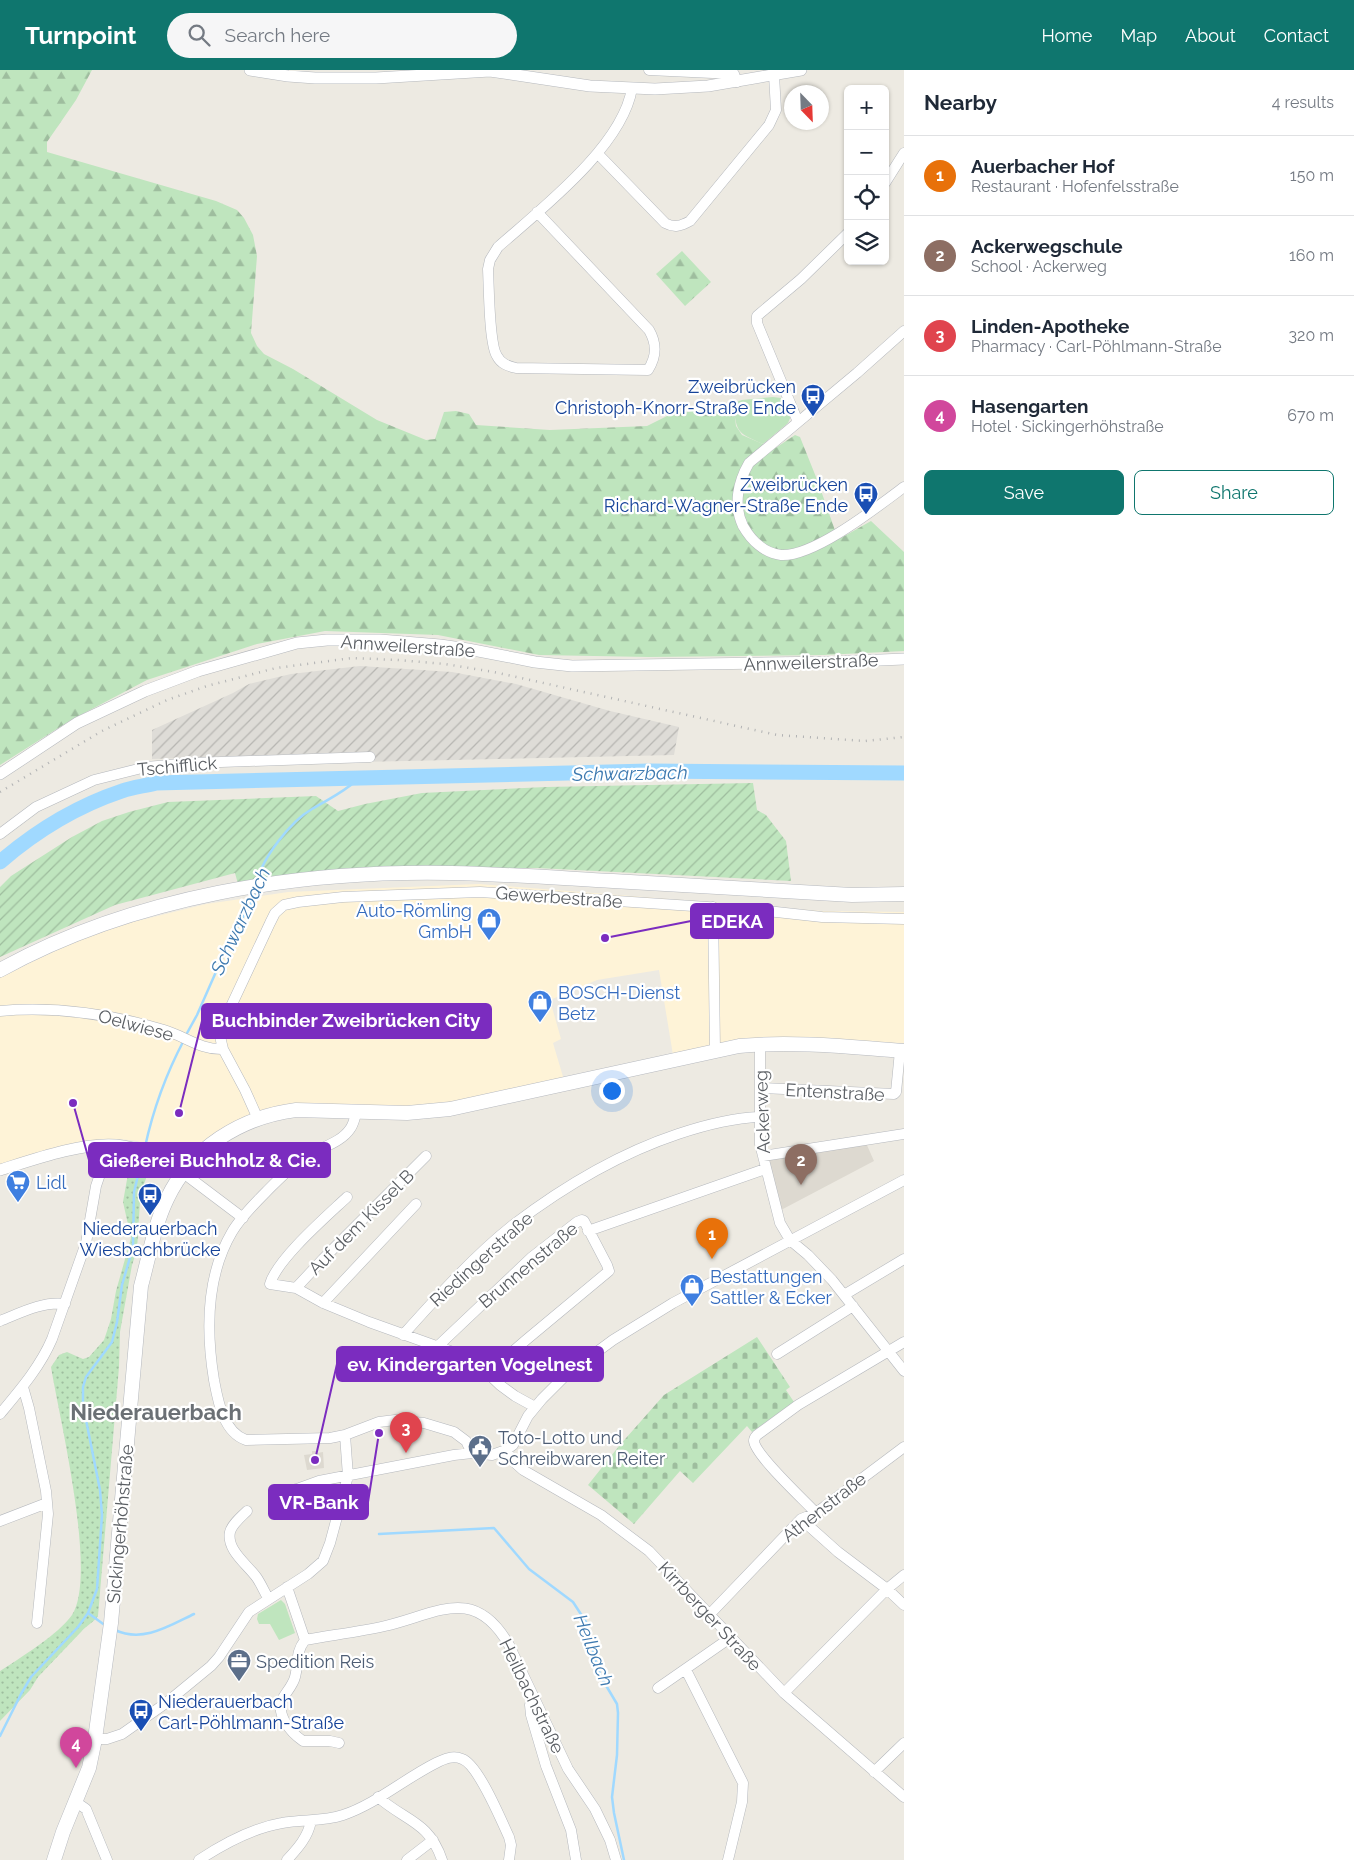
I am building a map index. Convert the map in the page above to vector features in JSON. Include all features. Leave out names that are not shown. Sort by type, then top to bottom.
[{"type":"main road","points":[[0,970],[66,937],[116,919],[160,906],[264,885],[305,879],[450,873],[852,895],[904,894]]},
{"type":"main road","name":"Sickingerhöhstraße","points":[[54,1860],[60,1840],[89,1768],[95,1739],[111,1629],[141,1286],[153,1239],[172,1188],[182,1172],[201,1151],[218,1138],[258,1119],[279,1112],[296,1110],[407,1113],[450,1109],[715,1050],[760,1044],[902,1051]]},
{"type":"street","points":[[250,70],[315,78],[405,76],[462,71],[508,71],[590,86],[680,89],[737,82],[801,70]]},
{"type":"street","points":[[649,70],[734,74],[737,82]]},
{"type":"street","points":[[598,154],[665,223],[675,227],[690,221],[769,126],[776,110],[779,73]]},
{"type":"street","points":[[537,212],[648,330],[655,346],[655,356],[648,370],[516,368],[508,366],[496,356],[491,323],[488,269],[490,260],[498,247],[598,154],[619,123],[630,100],[632,88]]},
{"type":"street","points":[[889,177],[904,153]]},
{"type":"street","points":[[798,422],[759,328],[757,316],[801,279],[844,237]]},
{"type":"street","points":[[904,331],[857,373],[748,463],[740,480],[737,502],[740,517],[752,539],[761,548],[782,555],[828,540],[904,487]]},
{"type":"street","name":"Annweilerstraße","points":[[0,774],[77,724],[145,691],[198,671],[297,644],[327,640],[372,640],[440,645],[535,662],[572,666],[834,662],[904,659]]},
{"type":"street","name":"Tschifflick","points":[[0,834],[36,807],[94,780],[146,766],[370,757]]},
{"type":"street","name":"Gewerbestraße","points":[[222,1049],[219,1032],[275,913],[284,905],[298,902],[343,897],[480,892],[822,916],[904,918]]},
{"type":"street","points":[[713,907],[715,1050]]},
{"type":"street","name":"Oelwiese","points":[[0,1011],[32,1009],[72,1011],[113,1017],[173,1034],[196,1044],[214,1049],[222,1049]]},
{"type":"street","name":"Ackerweg","points":[[760,1044],[760,1138],[765,1169],[777,1215],[790,1240],[817,1264],[904,1370]]},
{"type":"street","points":[[222,1049],[245,1090],[258,1119]]},
{"type":"street","name":"Entenstraße","points":[[760,1088],[894,1094],[896,1092],[902,1051]]},
{"type":"street","points":[[356,1111],[350,1129],[344,1136],[317,1150],[291,1167],[242,1218],[233,1232],[221,1258],[209,1311],[212,1370],[219,1404],[231,1430],[237,1436],[246,1440],[330,1438],[345,1435],[379,1422],[395,1420],[412,1421],[442,1427],[454,1432],[466,1441],[472,1453]]},
{"type":"street","name":"Riedingerstraße","points":[[403,1335],[432,1302],[512,1226],[571,1185],[596,1170],[651,1143],[718,1121],[759,1117]]},
{"type":"street","points":[[763,1156],[904,1134]]},
{"type":"street","points":[[0,1170],[49,1155],[86,1147],[110,1145],[134,1149],[154,1156],[182,1172],[242,1218]]},
{"type":"street","points":[[0,1414],[46,1353],[86,1243],[96,1186],[110,1145]]},
{"type":"street","name":"Auf dem Kissel B","points":[[296,1288],[426,1156]]},
{"type":"street","name":"Brunnenstraße","points":[[437,1347],[532,1257],[582,1220],[588,1230],[765,1169]]},
{"type":"street","points":[[278,1493],[318,1482],[454,1455],[472,1453],[492,1455],[506,1450],[513,1444],[535,1407],[567,1374],[613,1340],[673,1304],[904,1180]]},
{"type":"street","points":[[347,1197],[275,1270],[270,1284],[296,1288],[323,1303],[473,1360],[500,1385],[535,1407]]},
{"type":"street","points":[[323,1303],[416,1204]]},
{"type":"street","points":[[488,1373],[609,1271],[588,1230]]},
{"type":"street","points":[[844,1295],[904,1259]]},
{"type":"street","points":[[0,1321],[46,1304],[65,1304]]},
{"type":"street","points":[[776,1354],[853,1306]]},
{"type":"street","points":[[816,1512],[783,1481],[754,1444],[754,1438],[798,1405],[904,1342]]},
{"type":"street","points":[[22,1386],[34,1433],[47,1504],[47,1534],[37,1623]]},
{"type":"street","points":[[95,1739],[115,1737],[131,1730],[199,1677],[219,1657],[249,1612],[308,1574],[323,1561],[330,1543],[348,1476],[345,1435]]},
{"type":"street","name":"Athenstraße","points":[[709,1615],[801,1519],[816,1512],[904,1447]]},
{"type":"street","name":"Kirrberger Straße","points":[[506,1450],[514,1462],[523,1470],[601,1515],[633,1537],[649,1551],[784,1693],[904,1797]]},
{"type":"street","points":[[0,1521],[47,1504]]},
{"type":"street","points":[[247,1511],[231,1528],[230,1542],[238,1555],[258,1578],[268,1598]]},
{"type":"street","points":[[801,1519],[838,1552],[887,1588],[904,1605]]},
{"type":"street","points":[[784,1693],[887,1588],[904,1575]]},
{"type":"street","points":[[287,1587],[305,1640],[299,1648],[295,1677],[280,1705],[280,1712],[294,1733],[303,1741],[339,1743]]},
{"type":"street","name":"Heilbachstraße","points":[[305,1640],[383,1627],[442,1609],[456,1608],[476,1611],[492,1620],[503,1634],[572,1775],[595,1809],[610,1840],[616,1860]]},
{"type":"street","points":[[658,1688],[730,1638]]},
{"type":"street","points":[[686,1670],[742,1783],[742,1802],[728,1860]]},
{"type":"street","points":[[532,1696],[530,1705],[531,1715],[546,1766],[571,1830],[576,1860]]},
{"type":"street","points":[[874,1772],[904,1743]]},
{"type":"street","points":[[199,1860],[222,1846],[280,1823],[342,1816],[436,1763],[447,1758],[462,1758],[474,1769],[509,1837],[511,1846],[509,1860]]},
{"type":"street","points":[[378,1797],[421,1827],[433,1840],[442,1860]]},
{"type":"street","points":[[76,1802],[86,1810],[107,1860]]},
{"type":"street","points":[[287,1860],[305,1838],[311,1821]]},
{"type":"street","points":[[407,1860],[433,1840]]},
{"type":"shaded area","points":[[360,666],[452,672],[516,684],[610,711],[679,727],[674,755],[359,762],[358,752],[152,759],[152,730],[249,684],[291,674]]},
{"type":"shaded area","points":[[479,884],[822,911],[904,912],[904,1043],[761,1040],[673,1055],[659,970],[597,980],[550,1000],[561,1039],[553,1043],[564,1080],[442,1105],[396,1107],[343,1106],[217,1133],[193,1151],[182,1154],[170,1153],[137,1141],[120,1139],[101,1141],[0,1165],[0,978],[79,940],[129,923],[206,904],[288,892]]},
{"type":"shaded area","points":[[866,1143],[874,1161],[781,1210],[766,1159]]},
{"type":"shaded area","points":[[312,1451],[317,1451],[317,1453],[323,1452],[324,1468],[307,1470],[304,1455],[312,1454]]},
{"type":"green space","points":[[0,70],[92,70],[76,100],[47,142],[47,152],[216,201],[237,210],[244,218],[253,235],[257,256],[251,333],[257,346],[264,354],[293,369],[377,420],[426,440],[435,439],[444,412],[456,411],[469,414],[476,425],[550,430],[647,426],[667,416],[733,403],[736,426],[742,435],[763,444],[771,451],[795,435],[800,437],[837,536],[841,538],[871,521],[904,552],[904,651],[824,655],[649,657],[539,655],[438,635],[325,631],[257,644],[147,680],[71,720],[0,765]]},
{"type":"green space","points":[[682,251],[711,282],[685,306],[656,274]]},
{"type":"green space","points":[[781,398],[791,416],[788,423],[763,444],[747,437],[739,430],[733,403],[742,400]]},
{"type":"green space","points":[[753,783],[757,810],[766,815],[786,841],[791,881],[537,868],[371,868],[238,884],[235,873],[115,905],[0,957],[0,887],[11,876],[72,837],[102,821],[168,802],[316,796],[338,811],[422,793],[546,787]]},
{"type":"green space","points":[[131,1157],[151,1165],[140,1201],[137,1250],[132,1265],[120,1332],[119,1367],[98,1616],[38,1677],[30,1690],[0,1721],[0,1671],[58,1630],[72,1615],[79,1595],[81,1566],[79,1532],[68,1457],[51,1367],[59,1355],[67,1352],[83,1359],[89,1357],[104,1340],[131,1238],[123,1202]]},
{"type":"green space","points":[[757,1337],[790,1387],[786,1390],[794,1402],[752,1432],[747,1426],[693,1483],[680,1471],[634,1524],[588,1485],[664,1395]]},
{"type":"green space","points":[[281,1600],[285,1604],[295,1633],[279,1640],[270,1624],[259,1624],[257,1619],[258,1614]]},
{"type":"waterway","name":"Schwarzbach","points":[[0,862],[28,840],[73,812],[130,788],[156,783],[649,771],[904,773]]},
{"type":"waterway","name":"Schwarzbach","points":[[257,882],[260,872],[271,852],[295,822],[357,780]]},
{"type":"waterway","name":"Schwarzbach","points":[[186,1035],[197,1015],[230,940],[254,898],[255,892]]},
{"type":"waterway","name":"Schwarzbach","points":[[145,1147],[161,1092],[184,1040]]},
{"type":"waterway","name":"Schwarzbach","points":[[0,1736],[31,1677],[78,1627],[88,1613],[97,1589],[102,1515],[100,1490],[83,1405],[83,1387],[86,1377],[112,1342],[122,1285],[133,1247],[134,1192],[143,1155]]},
{"type":"waterway","name":"Heilbach","points":[[379,1534],[494,1528],[529,1569],[573,1602],[586,1622],[601,1677],[617,1704],[617,1755],[612,1797],[624,1860]]},
{"type":"waterway","name":"Heilbach","points":[[88,1613],[106,1626]]},
{"type":"waterway","name":"Heilbach","points":[[115,1630],[125,1634],[146,1634],[165,1628],[194,1614]]},
{"type":"railway","points":[[0,792],[102,731],[167,700],[207,686],[276,668],[352,658],[445,664],[494,672],[777,735],[865,741],[904,737]]},
{"type":"place","name":"Zweibrücken Christoph-Knorr-Straße Ende","points":[[813,417]]},
{"type":"place","name":"Zweibrücken Richard-Wagner-Straße Ende","points":[[866,515]]},
{"type":"place","name":"EDEKA","points":[[605,938]]},
{"type":"place","name":"Auto-Römling GmbH","points":[[489,941]]},
{"type":"place","name":"BOSCH-Dienst Betz","points":[[540,1023]]},
{"type":"place","name":"Gießerei Buchholz & Cie.","points":[[73,1103]]},
{"type":"place","name":"Buchbinder Zweibrücken City","points":[[179,1113]]},
{"type":"place","name":"Ackerwegschule","points":[[801,1185]]},
{"type":"place","name":"Lidl","points":[[18,1203]]},
{"type":"place","name":"Niederauerbach Wiesbachbrücke","points":[[150,1216]]},
{"type":"place","name":"Auerbacher Hof","points":[[712,1259]]},
{"type":"place","name":"Bestattungen Sattler & Ecker","points":[[692,1307]]},
{"type":"place","name":"VR-Bank","points":[[379,1433]]},
{"type":"place","name":"Linden-Apotheke","points":[[406,1453]]},
{"type":"place","name":"ev. Kindergarten Vogelnest","points":[[315,1460]]},
{"type":"place","name":"Toto-Lotto und Schreibwaren Reiter","points":[[480,1468]]},
{"type":"place","name":"Spedition Reis","points":[[239,1682]]},
{"type":"place","name":"Niederauerbach Carl-Pöhlmann-Straße","points":[[141,1732]]},
{"type":"place","name":"Hasengarten","points":[[76,1768]]},
{"type":"district","name":"Niederauerbach","points":[[156,1412]]}]
